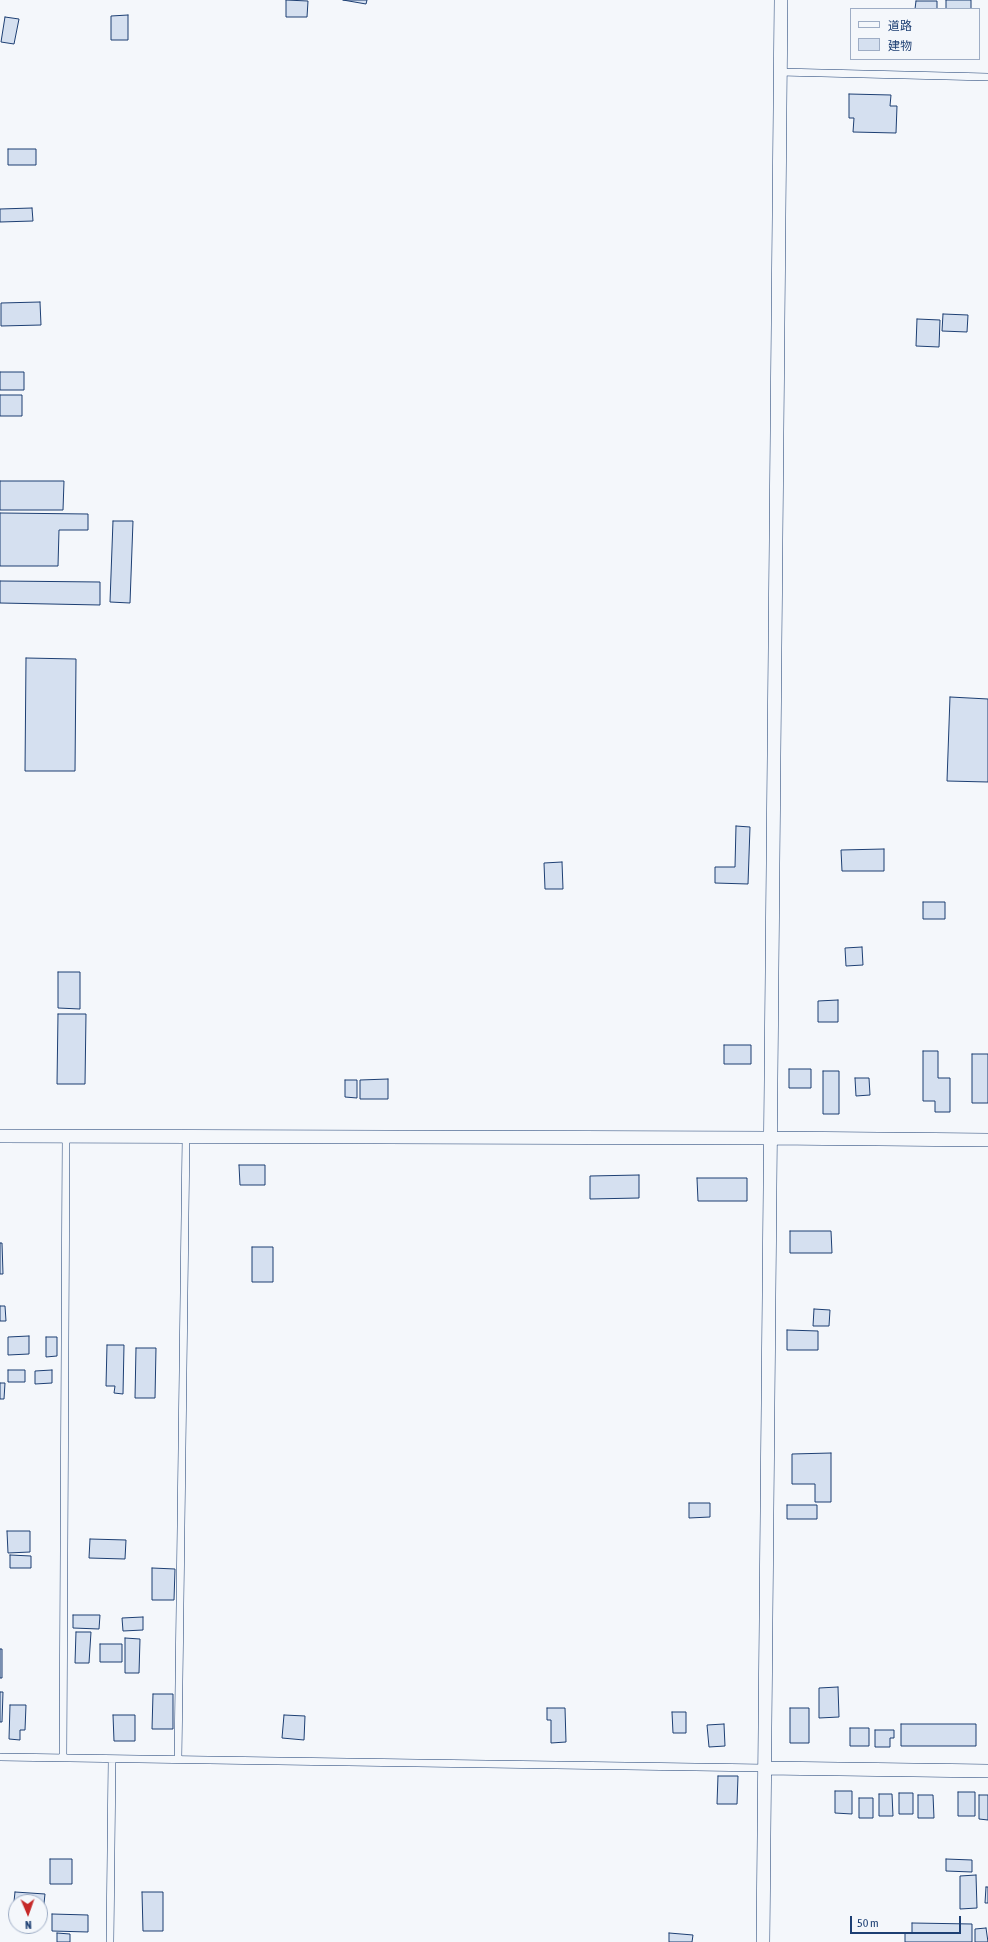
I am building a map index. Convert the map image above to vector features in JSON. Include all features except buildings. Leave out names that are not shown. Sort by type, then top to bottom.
[{"type":"street","points":[[763,1942],[781,0]]},
{"type":"street","points":[[0,1136],[988,1140]]},
{"type":"street","points":[[765,1768],[988,1771]]},
{"type":"lane","points":[[780,72],[988,77]]},
{"type":"lane","points":[[63,1758],[66,1136]]},
{"type":"lane","points":[[178,1760],[186,1137]]},
{"type":"lane","points":[[0,1757],[765,1768]]},
{"type":"lane","points":[[110,1942],[112,1759]]}]
